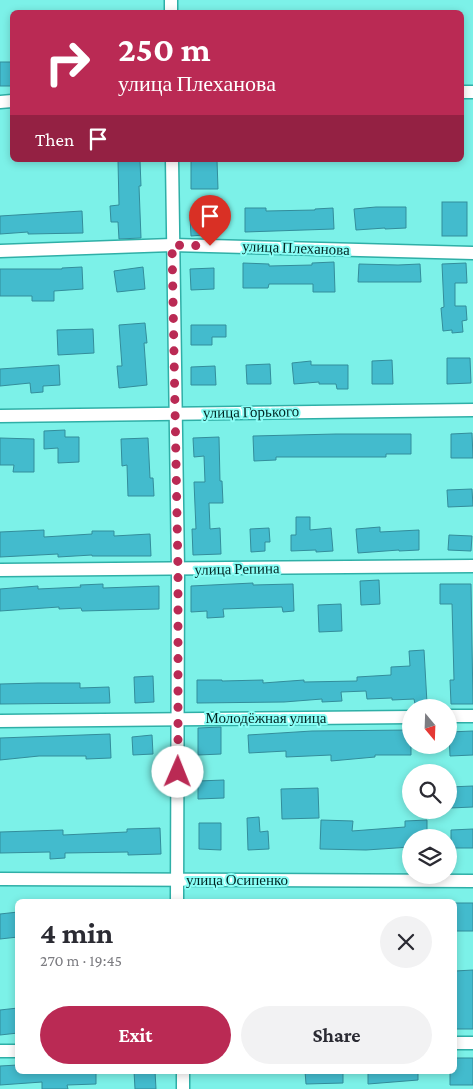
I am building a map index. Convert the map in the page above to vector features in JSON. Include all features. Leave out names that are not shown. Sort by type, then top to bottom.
[{"type":"street","points":[[172,162],[178,570],[177,899]]},
{"type":"street","name":"улица Плеханова","points":[[0,251],[172,245],[473,253]]},
{"type":"street","name":"улица Горького","points":[[0,416],[473,410]]},
{"type":"street","name":"улица Репина","points":[[0,570],[178,570],[473,566]]},
{"type":"street","points":[[458,716],[473,716]]},
{"type":"street","name":"Молодёжная улица","points":[[0,721],[402,717]]},
{"type":"street","name":"улица Осипенко","points":[[0,879],[473,881]]},
{"type":"street","points":[[457,1043],[473,1043]]},
{"type":"street","points":[[0,1051],[15,1050]]},
{"type":"street","points":[[183,1074],[183,1089]]},
{"type":"building","points":[[0,62],[10,62],[10,86],[0,86]]},
{"type":"building","points":[[118,162],[140,162],[141,238],[119,239],[118,222],[111,222],[110,206],[119,205]]},
{"type":"building","points":[[191,162],[217,162],[218,189],[191,189]]},
{"type":"building","points":[[442,202],[467,202],[467,236],[442,236]]},
{"type":"building","points":[[406,207],[406,228],[356,230],[354,209]]},
{"type":"building","points":[[245,208],[266,208],[266,211],[333,208],[334,229],[245,232]]},
{"type":"building","points":[[82,211],[83,233],[28,234],[28,232],[0,234],[0,216]]},
{"type":"building","points":[[215,216],[216,234],[191,236],[190,217]]},
{"type":"building","points":[[334,262],[335,292],[313,292],[313,284],[269,284],[268,288],[243,288],[243,263],[269,264],[269,266],[312,265],[312,263]]},
{"type":"building","points":[[466,263],[467,283],[455,283],[455,306],[466,306],[467,320],[462,321],[463,332],[452,333],[452,330],[443,331],[441,308],[444,307],[442,264]]},
{"type":"building","points":[[359,264],[420,264],[421,282],[358,282]]},
{"type":"building","points":[[82,267],[83,289],[54,291],[54,301],[32,301],[32,296],[0,296],[0,269],[62,269]]},
{"type":"building","points":[[143,267],[145,289],[117,292],[114,271]]},
{"type":"building","points":[[214,268],[214,289],[191,290],[190,269]]},
{"type":"building","points":[[145,323],[147,343],[144,343],[147,385],[119,388],[117,366],[122,366],[119,325]]},
{"type":"building","points":[[191,325],[226,325],[226,337],[212,337],[212,345],[191,345]]},
{"type":"building","points":[[93,329],[94,353],[58,355],[57,330]]},
{"type":"building","points":[[447,358],[470,358],[471,383],[447,384]]},
{"type":"building","points":[[392,360],[393,384],[372,384],[372,361]]},
{"type":"building","points":[[311,361],[311,365],[348,365],[348,389],[337,389],[336,384],[319,384],[319,382],[294,384],[292,363]]},
{"type":"building","points":[[270,364],[271,384],[247,384],[246,365]]},
{"type":"building","points":[[59,365],[60,385],[43,386],[43,392],[31,393],[30,383],[0,386],[0,369]]},
{"type":"building","points":[[215,366],[216,385],[191,385],[191,367]]},
{"type":"building","points":[[65,430],[65,437],[79,437],[79,462],[58,463],[58,448],[44,449],[44,431]]},
{"type":"building","points":[[472,433],[473,458],[451,458],[451,434]]},
{"type":"building","points":[[411,434],[411,454],[386,454],[386,457],[276,457],[276,460],[254,461],[253,436]]},
{"type":"building","points":[[219,437],[220,481],[222,481],[223,503],[209,503],[210,529],[220,528],[221,554],[193,555],[192,529],[196,529],[194,482],[205,482],[204,456],[194,457],[193,438]]},
{"type":"building","points":[[0,438],[34,439],[34,472],[13,472],[14,465],[0,465]]},
{"type":"building","points":[[148,438],[150,478],[153,478],[154,496],[128,496],[127,465],[122,466],[121,439]]},
{"type":"building","points":[[472,489],[473,506],[448,507],[447,490]]},
{"type":"building","points":[[296,517],[310,517],[310,530],[331,528],[333,551],[291,551],[291,535],[296,535]]},
{"type":"building","points":[[380,527],[380,532],[419,530],[419,550],[358,553],[356,529]]},
{"type":"building","points":[[269,528],[270,542],[265,542],[265,551],[251,552],[250,529]]},
{"type":"building","points":[[44,530],[44,537],[92,534],[92,531],[114,531],[114,536],[150,534],[151,556],[92,555],[58,557],[58,554],[0,557],[0,532]]},
{"type":"building","points":[[449,535],[472,536],[471,551],[448,550]]},
{"type":"building","points":[[379,580],[380,604],[361,605],[360,581]]},
{"type":"building","points":[[253,583],[253,585],[293,584],[294,611],[283,612],[282,607],[223,609],[224,617],[207,618],[207,611],[191,612],[191,586]]},
{"type":"building","points":[[103,584],[103,588],[159,586],[159,609],[82,611],[81,608],[59,609],[59,607],[0,611],[0,589],[38,586],[38,589],[81,587],[80,585]]},
{"type":"building","points":[[440,584],[471,584],[473,704],[458,704],[458,699],[451,699],[450,680],[454,680],[452,604],[440,604]]},
{"type":"building","points":[[341,604],[342,631],[319,632],[318,605]]},
{"type":"building","points":[[424,650],[427,699],[367,699],[366,691],[341,692],[342,701],[322,702],[322,699],[284,702],[197,703],[197,680],[263,680],[263,683],[304,680],[304,682],[357,681],[357,677],[391,675],[391,667],[410,666],[409,651]]},
{"type":"building","points":[[153,676],[154,702],[135,703],[134,677]]},
{"type":"building","points":[[80,683],[80,688],[109,687],[110,703],[0,704],[0,684]]},
{"type":"building","points":[[221,727],[221,754],[198,755],[198,728]]},
{"type":"building","points":[[402,730],[402,754],[411,755],[375,755],[375,757],[331,761],[331,755],[286,757],[286,751],[249,753],[248,735],[312,731]]},
{"type":"building","points":[[473,731],[473,755],[450,756],[450,754],[458,754],[458,732]]},
{"type":"building","points":[[110,734],[111,758],[86,759],[86,756],[39,756],[0,760],[0,738]]},
{"type":"building","points":[[152,735],[153,754],[133,755],[132,737]]},
{"type":"building","points":[[224,780],[224,798],[198,799],[198,781]]},
{"type":"building","points":[[473,786],[473,807],[457,808],[457,787]]},
{"type":"building","points":[[318,788],[319,818],[282,819],[281,789]]},
{"type":"building","points":[[259,817],[260,832],[268,831],[269,849],[248,850],[247,818]]},
{"type":"building","points":[[321,820],[353,821],[352,831],[405,827],[405,821],[427,820],[427,829],[402,829],[402,848],[366,850],[320,849]]},
{"type":"building","points":[[199,823],[221,823],[221,850],[199,849]]},
{"type":"building","points":[[160,828],[161,854],[128,855],[128,852],[65,853],[65,858],[50,859],[50,852],[0,853],[0,832],[63,830],[63,835],[127,832],[127,829]]},
{"type":"building","points":[[473,829],[473,848],[457,848],[457,830]]},
{"type":"building","points":[[457,903],[473,903],[473,931],[457,931]]},
{"type":"building","points":[[15,912],[15,937],[0,939],[0,914]]},
{"type":"building","points":[[473,970],[473,1029],[457,1029],[457,971]]},
{"type":"building","points":[[15,1008],[15,1033],[0,1035],[0,1010]]},
{"type":"building","points":[[457,1058],[473,1058],[473,1085],[450,1085],[450,1074],[457,1074]]},
{"type":"building","points":[[15,1065],[15,1074],[96,1074],[96,1084],[67,1085],[68,1089],[42,1089],[42,1082],[0,1085],[0,1066]]},
{"type":"building","points":[[134,1074],[155,1074],[156,1089],[135,1089]]},
{"type":"building","points":[[305,1074],[343,1074],[343,1083],[306,1084]]},
{"type":"building","points":[[368,1074],[418,1074],[418,1080],[368,1084]]},
{"type":"route","points":[[178,772],[178,570],[172,245],[210,246]]}]
